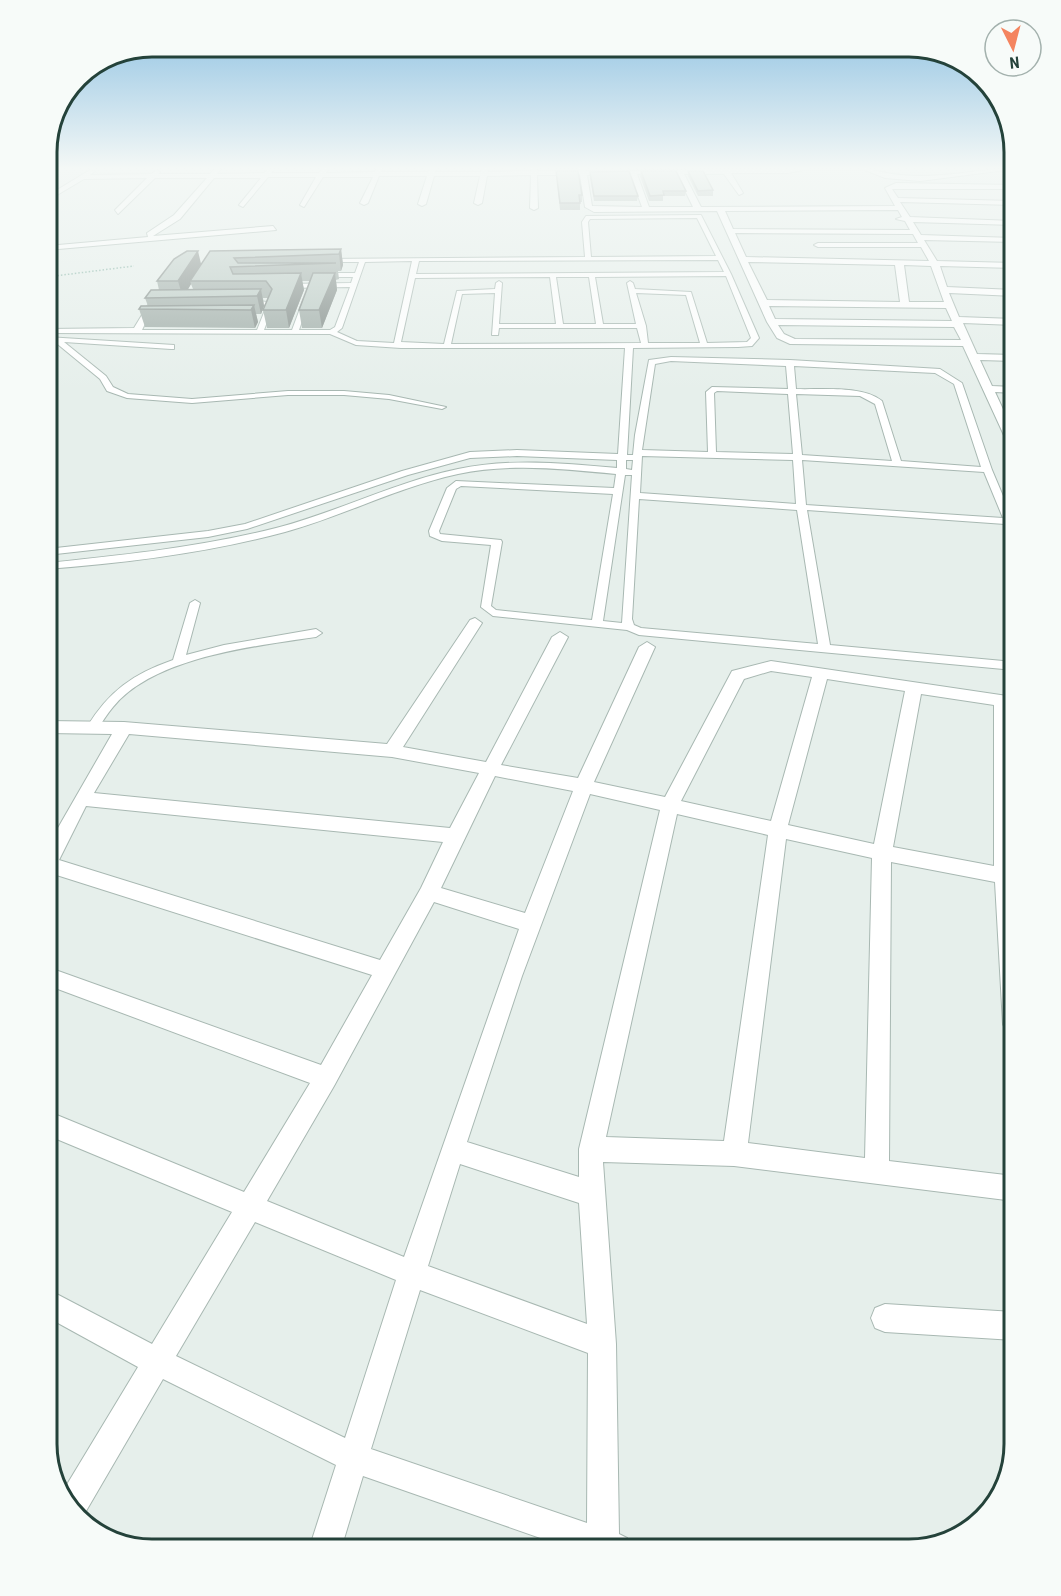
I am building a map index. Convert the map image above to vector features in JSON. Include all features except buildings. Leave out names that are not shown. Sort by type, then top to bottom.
[{"type":"street","points":[[57,247],[97,242]]},
{"type":"street","points":[[735,242],[772,322],[780,336],[789,341],[967,343]]},
{"type":"street","points":[[827,260],[818,245],[854,242]]},
{"type":"street","points":[[921,242],[934,262],[950,305],[1004,422]]},
{"type":"street","points":[[782,250],[787,260]]},
{"type":"street","points":[[742,259],[1004,265]]},
{"type":"street","points":[[898,261],[905,304]]},
{"type":"street","points":[[944,290],[1004,293]]},
{"type":"street","points":[[763,303],[950,305]]},
{"type":"street","points":[[813,303],[832,343]]},
{"type":"street","points":[[772,322],[1004,322]]},
{"type":"street","points":[[974,357],[1004,358]]},
{"type":"street","points":[[989,389],[1004,390]]},
{"type":"street","points":[[392,751],[475,623]]},
{"type":"street","points":[[75,1500],[326,1078],[429,892],[455,836],[560,637]]},
{"type":"street","points":[[329,1539],[453,1150],[531,924],[584,786],[647,647]]},
{"type":"street","points":[[607,1539],[602,1344],[591,1194],[591,1149],[670,805],[738,675],[771,666],[1004,700]]},
{"type":"street","points":[[734,1154],[778,828],[821,672]]},
{"type":"street","points":[[877,1172],[882,853],[914,687]]},
{"type":"street","points":[[57,728],[124,728],[392,751],[492,767],[778,828],[882,853],[1004,876]]},
{"type":"street","points":[[57,845],[81,799],[124,728]]},
{"type":"street","points":[[81,799],[455,836]]},
{"type":"street","points":[[57,867],[384,970]]},
{"type":"street","points":[[429,892],[531,924]]},
{"type":"street","points":[[57,980],[326,1078]]},
{"type":"street","points":[[57,1127],[413,1274],[602,1344]]},
{"type":"street","points":[[591,1149],[734,1154],[1004,1188]]},
{"type":"street","points":[[453,1150],[591,1194]]},
{"type":"street","points":[[57,1308],[158,1362],[354,1458],[582,1539]]},
{"type":"street","points":[[885,1318],[1004,1325]]},
{"type":"lane","points":[[587,242],[588,258]]},
{"type":"lane","points":[[57,331],[331,332],[356,343],[447,347],[744,345],[755,338],[713,242]]},
{"type":"lane","points":[[318,260],[720,258]]},
{"type":"lane","points":[[400,346],[397,343],[416,259]]},
{"type":"lane","points":[[331,332],[338,328],[363,260]]},
{"type":"lane","points":[[412,276],[728,274]]},
{"type":"lane","points":[[312,275],[358,275]]},
{"type":"lane","points":[[493,347],[500,275]]},
{"type":"lane","points":[[553,275],[560,326]]},
{"type":"lane","points":[[592,275],[600,326]]},
{"type":"lane","points":[[628,275],[645,346]]},
{"type":"lane","points":[[279,286],[354,285]]},
{"type":"lane","points":[[294,333],[311,286]]},
{"type":"lane","points":[[447,347],[459,292],[499,291]]},
{"type":"lane","points":[[632,291],[689,293],[704,345]]},
{"type":"lane","points":[[137,330],[159,294]]},
{"type":"lane","points":[[242,301],[270,302],[259,333]]},
{"type":"lane","points":[[152,303],[163,303]]},
{"type":"lane","points":[[254,318],[265,318]]},
{"type":"lane","points":[[142,320],[153,320]]},
{"type":"lane","points":[[496,326],[642,326]]},
{"type":"lane","points":[[57,340],[171,347]]},
{"type":"lane","points":[[57,340],[103,378],[110,388],[127,396],[192,401],[288,393],[344,393],[389,397],[442,407]]},
{"type":"lane","points":[[597,623],[621,471],[629,346]]},
{"type":"lane","points":[[629,627],[626,619],[639,435],[650,367],[654,360],[790,362],[922,369],[949,376],[958,383],[987,470],[1004,509]]},
{"type":"lane","points":[[790,362],[801,506],[824,646]]},
{"type":"lane","points":[[712,455],[712,390],[723,388],[861,394],[877,400],[897,464]]},
{"type":"lane","points":[[57,551],[199,535],[247,526],[405,473],[470,455],[517,453],[622,457],[639,455],[796,457],[987,470]]},
{"type":"lane","points":[[57,565],[228,544],[287,529],[441,475],[483,466],[562,467],[637,473]]},
{"type":"lane","points":[[618,491],[459,483],[452,488],[434,531],[435,536],[497,542],[486,602],[493,613],[597,623],[629,627],[639,631],[824,646],[1004,665]]},
{"type":"lane","points":[[636,496],[1004,521]]},
{"type":"lane","points":[[178,662],[195,603]]},
{"type":"lane","points":[[93,728],[108,701],[149,674],[202,652],[316,633]]},
{"type":"path","points":[[57,276],[134,266]]}]
